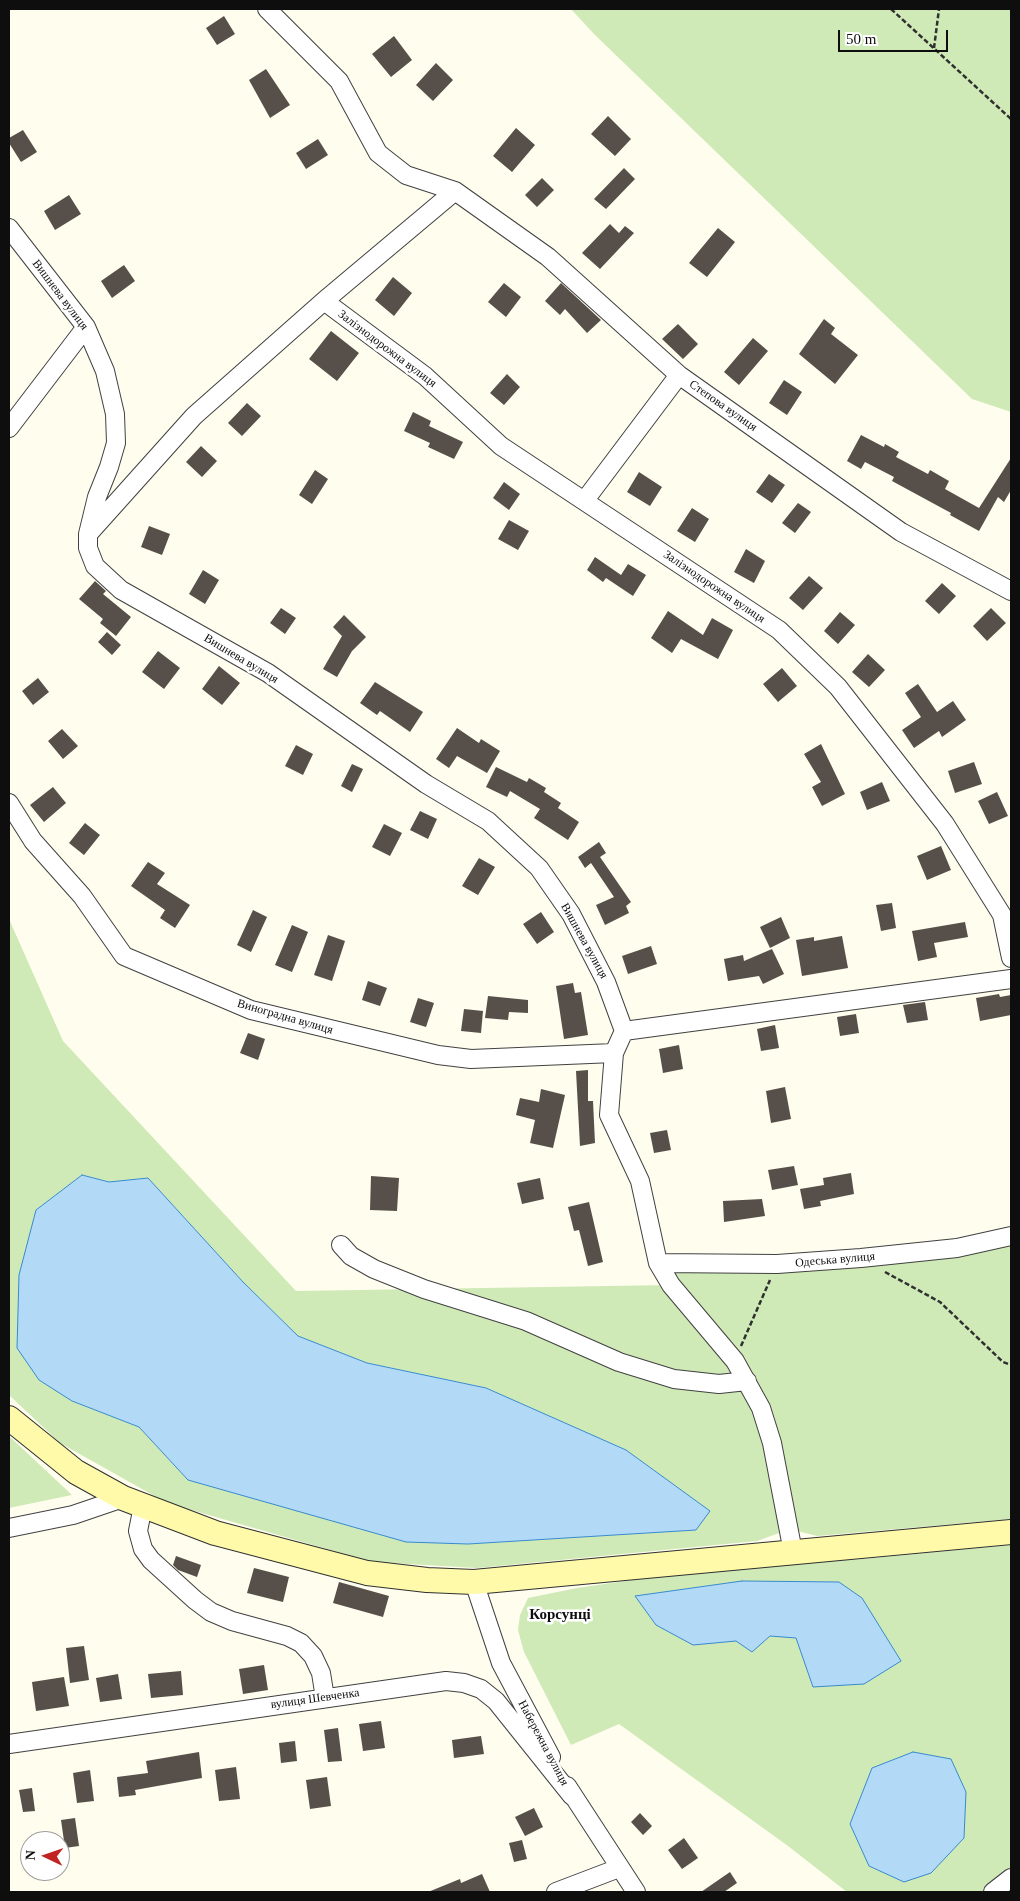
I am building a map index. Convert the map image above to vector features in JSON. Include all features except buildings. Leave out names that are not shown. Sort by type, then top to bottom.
[{"type":"street","points":[[267,9],[339,82],[378,153],[406,175],[456,191]]},
{"type":"street","points":[[88,534],[194,416],[324,301],[456,191]]},
{"type":"street","name":"Степова вулиця","points":[[456,191],[548,257],[679,375],[901,532],[1011,591]]},
{"type":"street","name":"Вишнева вулиця","points":[[9,228],[86,326],[105,371],[116,414],[116,443],[110,468],[97,496],[88,534],[88,548],[95,566],[121,590],[268,673],[426,784],[488,821],[539,868],[571,914],[602,973],[624,1031]]},
{"type":"street","name":"Залізнодорожна вулиця","points":[[324,301],[425,376],[501,446],[779,630],[838,686],[945,824],[1002,915],[1011,958]]},
{"type":"street","points":[[9,428],[86,326]]},
{"type":"street","points":[[585,500],[679,375]]},
{"type":"street","name":"Виноградна вулиця","points":[[9,803],[33,841],[82,896],[124,956],[251,1010],[438,1055],[470,1058],[614,1053]]},
{"type":"street","points":[[793,1552],[772,1443],[761,1408],[748,1381],[734,1361],[671,1285],[658,1263],[640,1181],[609,1116],[614,1053],[624,1031],[1011,979]]},
{"type":"street","name":"Одеська вулиця","points":[[658,1263],[777,1264],[861,1258],[957,1248],[1011,1236]]},
{"type":"street","points":[[341,1245],[351,1256],[374,1269],[424,1289],[526,1321],[619,1362],[674,1378],[719,1384],[748,1381]]},
{"type":"street","points":[[9,1418],[76,1472],[133,1502],[215,1533],[367,1573],[426,1580],[474,1582],[1011,1532]]},
{"type":"street","points":[[9,1528],[133,1502]]},
{"type":"street","points":[[133,1502],[143,1549],[152,1560],[195,1600],[211,1612],[232,1621],[287,1636],[301,1643],[313,1656],[321,1673],[325,1698]]},
{"type":"street","name":"Набережна вулиця","points":[[474,1582],[501,1663],[572,1796],[636,1892]]},
{"type":"street","name":"вулиця Шевченка","points":[[9,1744],[446,1681],[464,1683],[481,1689],[496,1701],[572,1796]]},
{"type":"street","points":[[556,1892],[619,1868]]},
{"type":"street","points":[[993,1892],[1011,1878]]},
{"type":"path","points":[[891,9],[1011,119]]},
{"type":"path","points":[[934,48],[939,9]]},
{"type":"path","points":[[861,1258],[940,1302],[987,1347],[1011,1365]]},
{"type":"path","points":[[734,1361],[777,1264]]},
{"type":"green space","points":[[571,9],[1011,9],[1011,412],[972,399],[594,34]]},
{"type":"green space","points":[[9,919],[63,1041],[296,1291],[671,1285],[680,1264],[777,1264],[1011,1236],[1011,1519],[817,1536],[790,1529],[757,1541],[477,1568],[372,1562],[167,1503],[60,1443],[9,1395]],"holes":[[[82,1175],[109,1182],[148,1178],[243,1282],[298,1336],[367,1363],[486,1388],[626,1450],[709,1511],[651,1531],[468,1544],[188,1480],[139,1427],[72,1401],[36,1210]]]},
{"type":"green space","points":[[9,1436],[72,1495],[9,1508]]},
{"type":"green space","points":[[1011,1545],[1011,1892],[847,1892],[788,1846],[619,1724],[571,1745],[524,1652],[518,1630],[520,1615],[528,1598],[577,1588],[701,1570],[862,1559]]},
{"type":"water","points":[[82,1175],[109,1182],[148,1178],[243,1282],[298,1336],[367,1363],[486,1388],[626,1450],[710,1511],[696,1530],[468,1544],[406,1542],[188,1480],[139,1427],[72,1401],[39,1380],[17,1348],[19,1275],[36,1210]]},
{"type":"water","points":[[742,1581],[839,1582],[862,1598],[901,1661],[864,1684],[813,1687],[796,1638],[770,1636],[752,1652],[736,1641],[693,1645],[656,1625],[635,1596]]},
{"type":"water","points":[[913,1752],[951,1759],[966,1792],[964,1838],[931,1873],[904,1882],[869,1866],[850,1824],[872,1768]]},
{"type":"district","name":"Корсунці","points":[[560,1615]]}]
